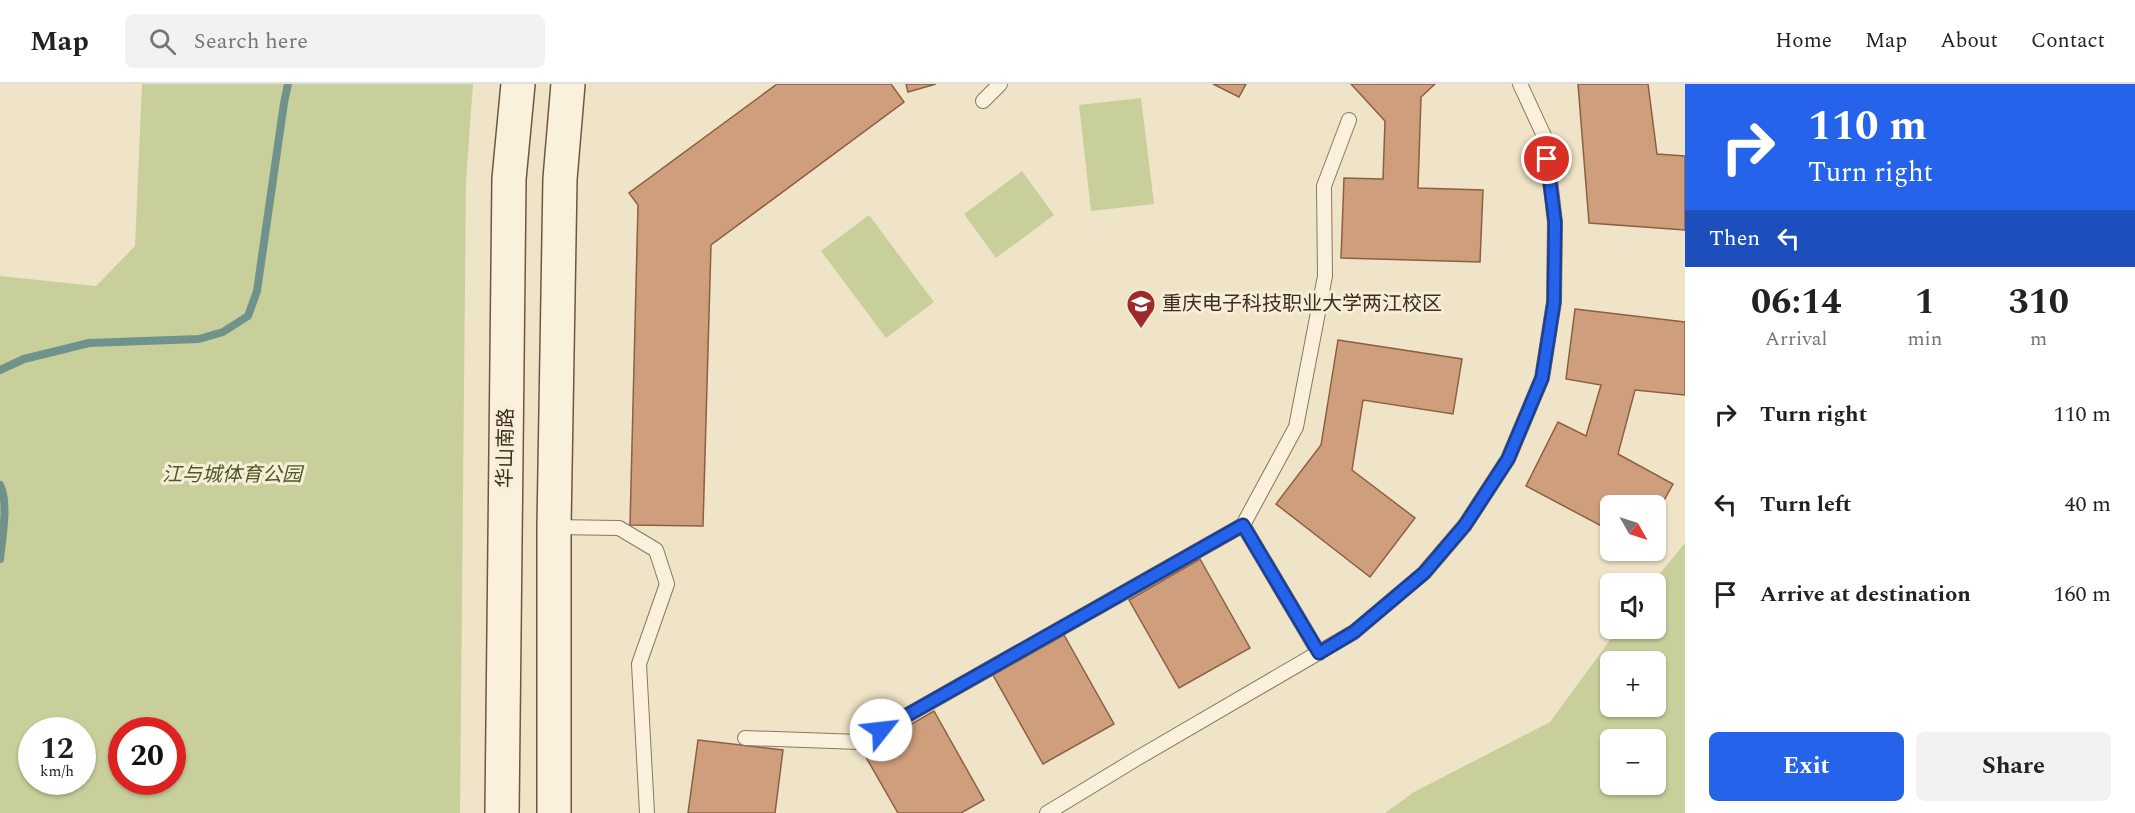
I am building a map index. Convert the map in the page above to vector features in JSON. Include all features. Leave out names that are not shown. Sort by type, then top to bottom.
[{"type":"main road","name":"华山南路","points":[[502,813],[509,179],[518,84]]},
{"type":"main road","points":[[554,813],[554,527],[560,179],[568,84]]},
{"type":"lane","points":[[983,101],[1000,84]]},
{"type":"lane","points":[[1047,813],[1354,632],[1424,573],[1465,525],[1508,459],[1542,378],[1554,302],[1555,222],[1545,138],[1520,84]]},
{"type":"lane","points":[[745,738],[860,742],[1243,525],[1296,427],[1325,276],[1324,186],[1349,120]]},
{"type":"lane","points":[[1243,525],[1319,653]]},
{"type":"lane","points":[[554,527],[619,528],[656,550],[664,573],[667,584],[639,664],[647,813]]},
{"type":"green space","name":"江与城体育公园","points":[[142,84],[473,84],[466,181],[460,813],[0,813],[0,276],[96,286],[135,246]]},
{"type":"green space","points":[[1141,98],[1154,204],[1091,211],[1079,105]]},
{"type":"green space","points":[[1022,171],[1054,215],[996,258],[964,214]]},
{"type":"green space","points":[[869,215],[934,302],[886,338],[821,251]]},
{"type":"green space","points":[[1685,543],[1685,813],[1385,813],[1414,792],[1550,722],[1600,654],[1600,717],[1666,717],[1666,651],[1602,651],[1611,639],[1666,639],[1666,573],[1660,573]]},
{"type":"building","points":[[777,84],[891,84],[904,102],[711,245],[703,526],[630,525],[638,205],[629,193]]},
{"type":"building","points":[[906,84],[936,84],[908,92]]},
{"type":"building","points":[[1213,84],[1246,84],[1239,97]]},
{"type":"building","points":[[1351,84],[1435,84],[1421,97],[1418,188],[1483,190],[1480,262],[1341,258],[1344,178],[1383,179],[1385,121]]},
{"type":"building","points":[[1578,84],[1648,84],[1657,154],[1685,156],[1685,230],[1589,223]]},
{"type":"building","points":[[1575,309],[1685,322],[1685,395],[1635,390],[1618,454],[1673,484],[1666,497],[1600,495],[1600,525],[1526,486],[1558,422],[1586,436],[1601,385],[1566,379]]},
{"type":"building","points":[[1338,340],[1462,359],[1453,414],[1363,400],[1352,470],[1415,518],[1370,577],[1276,504],[1321,445]]},
{"type":"building","points":[[1200,559],[1250,648],[1179,688],[1129,600]]},
{"type":"building","points":[[1064,635],[1114,724],[1043,764],[993,675]]},
{"type":"building","points":[[934,711],[984,800],[961,813],[898,813],[863,752]]},
{"type":"building","points":[[698,740],[783,750],[775,813],[688,813]]},
{"type":"waterway","points":[[0,370],[24,359],[89,343],[199,339],[223,332],[248,316],[257,291],[288,84]]},
{"type":"waterway","points":[[0,485],[4,501],[0,559]]},
{"type":"place","name":"重庆电子科技职业大学两江校区","points":[[1141,330]]},
{"type":"route","points":[[881,730],[1243,525],[1319,653],[1354,632],[1424,573],[1465,525],[1508,459],[1542,378],[1554,302],[1555,222],[1547,159]]}]
